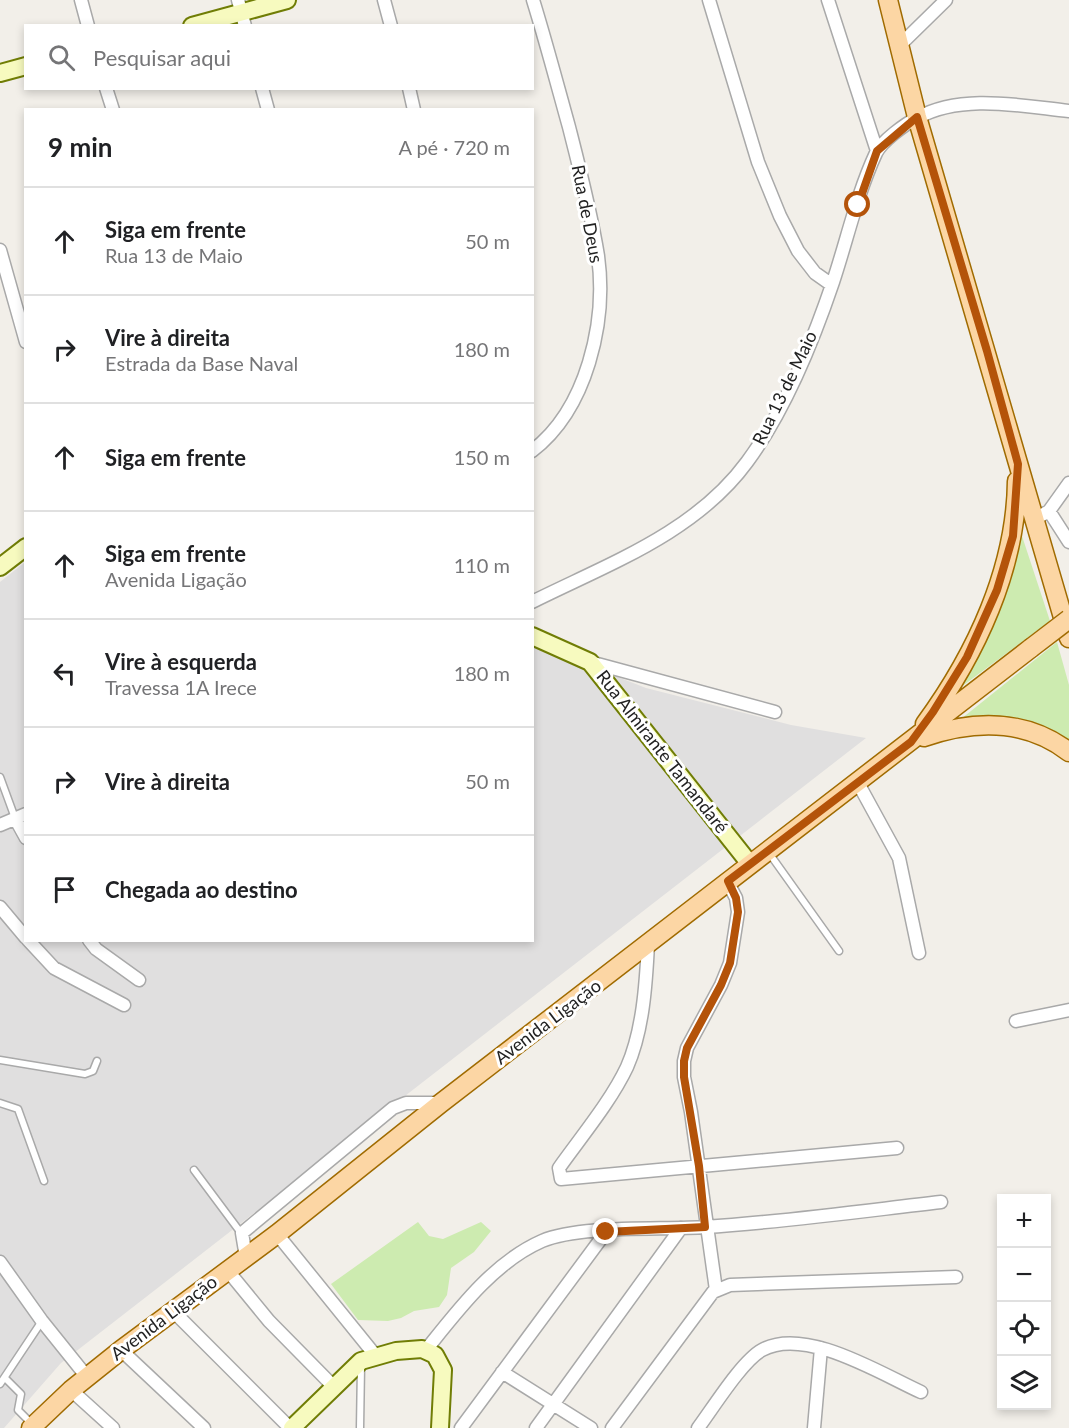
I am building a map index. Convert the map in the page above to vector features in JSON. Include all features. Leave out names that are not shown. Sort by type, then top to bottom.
[{"type":"main road","points":[[200,24],[287,0]]},
{"type":"main road","points":[[888,0],[917,117],[1069,638]]},
{"type":"main road","points":[[0,73],[24,67]]},
{"type":"main road","points":[[911,742],[933,712],[967,657],[997,590],[1013,536],[1018,464]]},
{"type":"main road","points":[[1013,536],[1021,530],[1035,526]]},
{"type":"main road","points":[[0,567],[24,549]]},
{"type":"main road","name":"Avenida Ligação","points":[[32,1427],[71,1390],[120,1350],[277,1234],[441,1103],[1069,619]]},
{"type":"main road","name":"Rua Almirante Tamandaré","points":[[534,637],[590,662],[750,864]]},
{"type":"main road","points":[[911,742],[947,730],[991,724],[1035,733],[1055,741],[1069,752]]},
{"type":"main road","points":[[291,1428],[333,1386],[368,1358],[426,1350],[435,1355],[443,1370],[440,1428]]},
{"type":"street","points":[[81,0],[87,24]]},
{"type":"street","points":[[384,0],[390,24]]},
{"type":"street","name":"Rua de Deus","points":[[533,0],[584,185],[598,258],[595,336],[582,383],[569,411],[546,440],[534,449]]},
{"type":"street","points":[[709,0],[758,162],[780,216],[798,251],[815,273],[832,285]]},
{"type":"street","points":[[828,0],[877,151],[917,117],[944,109],[974,104],[1069,111]]},
{"type":"street","points":[[899,46],[946,0]]},
{"type":"street","points":[[107,90],[112,108]]},
{"type":"street","points":[[263,90],[267,108]]},
{"type":"street","points":[[409,90],[414,108]]},
{"type":"street","name":"Rua 13 de Maio","points":[[534,601],[630,554],[693,518],[722,493],[747,462],[776,416],[832,285],[877,151]]},
{"type":"street","points":[[0,250],[24,335]]},
{"type":"street","points":[[1035,526],[1069,483]]},
{"type":"street","points":[[1049,511],[1069,542]]},
{"type":"street","points":[[590,662],[775,712]]},
{"type":"street","points":[[858,783],[899,858],[919,953]]},
{"type":"street","points":[[0,825],[20,816],[24,831]]},
{"type":"street","points":[[716,1290],[684,1077],[684,1061],[687,1048],[721,985],[730,963],[738,912],[736,898],[728,881]]},
{"type":"street","points":[[0,906],[24,935]]},
{"type":"street","points":[[30,942],[54,968],[124,1005]]},
{"type":"street","points":[[91,942],[96,949],[139,980]]},
{"type":"street","points":[[648,944],[644,997],[631,1056],[618,1082],[559,1168],[559,1177],[566,1180],[897,1148]]},
{"type":"street","points":[[1016,1021],[1069,1010]]},
{"type":"street","points":[[246,1257],[242,1233],[393,1108],[406,1103],[441,1103]]},
{"type":"street","points":[[426,1350],[483,1285],[522,1251],[567,1233],[705,1227],[941,1202]]},
{"type":"street","points":[[536,1428],[681,1228]]},
{"type":"street","points":[[461,1428],[606,1232]]},
{"type":"street","points":[[277,1234],[368,1358]]},
{"type":"street","points":[[0,1262],[42,1321],[87,1377]]},
{"type":"street","points":[[228,1270],[269,1321],[333,1386]]},
{"type":"street","points":[[612,1428],[716,1290],[730,1285],[956,1277]]},
{"type":"street","points":[[172,1311],[291,1428]]},
{"type":"street","points":[[698,1428],[750,1361],[761,1351],[784,1344],[821,1348],[921,1392]]},
{"type":"street","points":[[814,1428],[821,1348]]},
{"type":"street","points":[[120,1350],[204,1428]]},
{"type":"street","points":[[502,1372],[591,1428]]},
{"type":"street","points":[[71,1390],[114,1428]]},
{"type":"lane","points":[[0,777],[20,816]]},
{"type":"lane","points":[[768,852],[839,951]]},
{"type":"lane","points":[[0,1060],[85,1074],[93,1071],[97,1061]]},
{"type":"lane","points":[[0,1103],[18,1109],[45,1181]]},
{"type":"lane","points":[[194,1170],[242,1233]]},
{"type":"lane","points":[[32,1427],[18,1410],[21,1394],[3,1381],[42,1321]]},
{"type":"lane","points":[[360,1428],[368,1358]]},
{"type":"shaded area","points":[[24,563],[24,942],[534,942],[534,644],[646,688],[791,725],[866,738],[61,1363],[4,1428],[0,1428],[0,582]]},
{"type":"green space","points":[[1022,536],[1050,621],[957,690]]},
{"type":"green space","points":[[1057,642],[1069,685],[1069,745],[1029,725],[1005,718],[961,719]]},
{"type":"green space","points":[[418,1222],[429,1236],[443,1239],[481,1222],[491,1231],[474,1252],[451,1268],[447,1295],[439,1307],[414,1311],[401,1318],[388,1321],[358,1320],[331,1284]]},
{"type":"route","points":[[606,1232],[705,1227],[692,1112],[684,1077],[684,1061],[687,1048],[721,985],[730,963],[738,912],[736,898],[728,881],[911,742],[933,712],[967,657],[997,590],[1013,536],[1018,464],[987,351],[917,117],[877,151],[858,205]]}]
